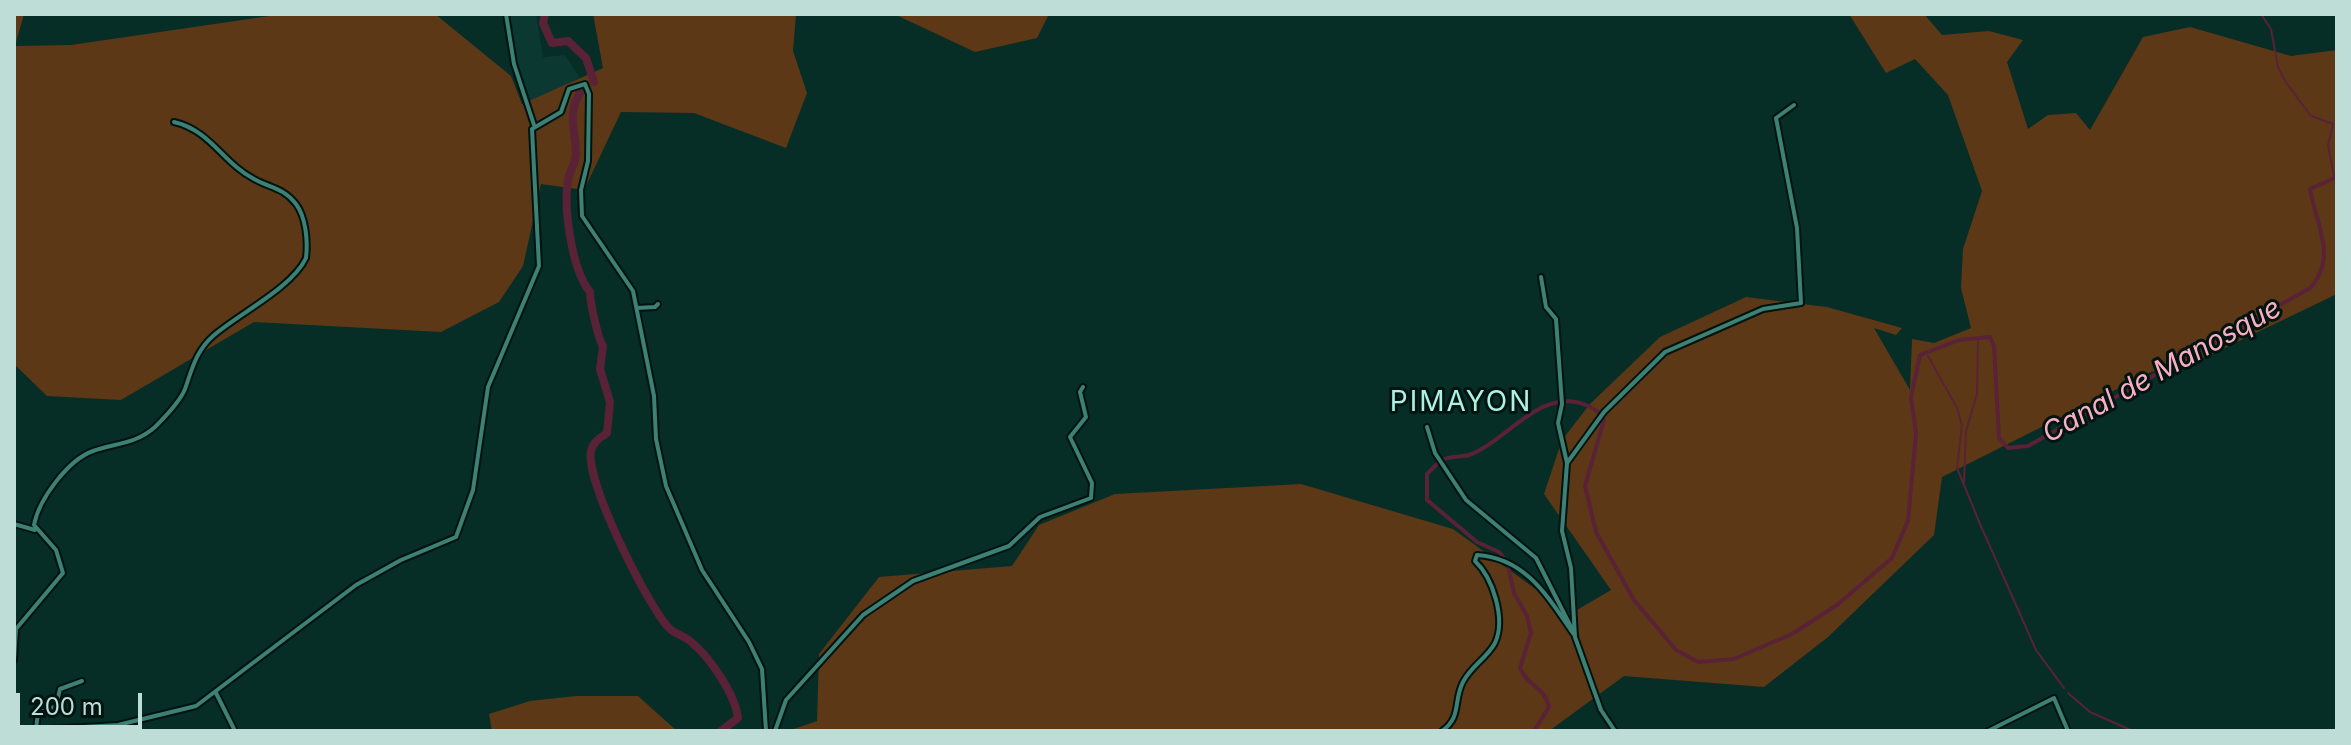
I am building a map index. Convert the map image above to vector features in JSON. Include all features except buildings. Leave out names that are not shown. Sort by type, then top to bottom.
[{"type":"street","points":[[14,731],[106,729],[196,706],[304,621],[356,585],[401,560],[447,544],[461,529],[477,475],[488,387],[539,266],[531,136],[534,125],[514,64],[506,14]]},
{"type":"street","points":[[534,125],[560,113],[569,89],[585,84],[589,94],[588,161],[581,190],[582,216],[633,291],[654,396],[656,439],[666,486],[702,570],[749,642],[762,669],[766,731]]},
{"type":"street","points":[[1567,463],[1603,414],[1665,352],[1763,309],[1801,303],[1797,228],[1776,120],[1778,114],[1794,105]]},
{"type":"street","points":[[35,530],[35,519],[49,494],[76,461],[90,452],[135,440],[153,428],[181,397],[189,369],[209,339],[276,289],[306,258],[301,214],[290,197],[275,186],[252,178],[200,132],[174,122]]},
{"type":"street","points":[[1542,279],[1546,307],[1556,319],[1562,402],[1558,423],[1567,463],[1562,531],[1571,568],[1575,637]]},
{"type":"street","points":[[637,308],[658,304]]},
{"type":"street","points":[[775,731],[786,700],[863,615],[913,581],[1009,546],[1040,517],[1091,498],[1092,483],[1070,437],[1086,417],[1080,392],[1083,387]]},
{"type":"street","points":[[1427,427],[1435,453],[1466,500],[1536,558],[1575,637],[1601,710],[1615,731]]},
{"type":"street","points":[[14,524],[35,530],[56,550],[63,570],[16,629]]},
{"type":"street","points":[[1442,731],[1457,716],[1463,682],[1493,646],[1498,631],[1491,583],[1474,558],[1479,554],[1508,561],[1544,591],[1575,637]]},
{"type":"street","points":[[14,618],[14,660]]},
{"type":"street","points":[[36,729],[38,713],[56,706],[60,689],[82,681]]},
{"type":"street","points":[[216,693],[235,731]]},
{"type":"street","points":[[1988,731],[2054,698],[2068,731]]},
{"type":"shaded area","points":[[14,14],[24,14],[15,46],[71,45],[283,14],[435,14],[511,76],[522,104],[603,68],[593,14],[796,14],[793,51],[807,93],[786,148],[694,113],[621,112],[584,190],[541,184],[523,266],[499,302],[441,332],[254,322],[121,400],[47,396],[14,364]]},
{"type":"shaded area","points":[[509,14],[536,14],[543,57],[565,55],[579,77],[535,113],[516,64]]},
{"type":"shaded area","points":[[894,14],[1049,14],[1037,38],[975,52]]},
{"type":"shaded area","points":[[1849,14],[1924,14],[1942,35],[1989,31],[2023,40],[2007,62],[2028,129],[2048,115],[2076,113],[2090,130],[2143,37],[2190,27],[2291,56],[2337,50],[2337,294],[2206,357],[2151,372],[1942,477],[1934,535],[1828,637],[1764,687],[1624,676],[1549,731],[788,731],[817,721],[819,654],[879,577],[1012,566],[1039,525],[1115,494],[1301,484],[1453,529],[1570,614],[1611,590],[1544,494],[1562,440],[1590,404],[1660,337],[1746,297],[1827,307],[1902,328],[1896,335],[1874,328],[1910,390],[1912,339],[1934,343],[1971,328],[1961,288],[1963,249],[1982,191],[1948,95],[1915,59],[1886,73]]},
{"type":"shaded area","points":[[576,696],[638,696],[677,731],[492,731],[489,714],[530,701]]},
{"type":"waterway","points":[[545,14],[543,23],[552,43],[568,41],[586,58],[594,82]]},
{"type":"waterway","points":[[2261,14],[2271,29],[2278,67],[2285,81],[2311,116],[2333,124],[2328,145],[2334,176]]},
{"type":"waterway","points":[[581,91],[573,114],[576,155],[567,188],[568,220],[578,269],[590,292],[603,346],[600,369],[610,402],[607,433],[592,448],[592,466],[607,514],[633,570],[659,615],[669,628],[706,656],[732,698],[738,718],[721,731]]},
{"type":"waterway","name":"Canal de Manosque","points":[[1440,461],[1469,455],[1483,448],[1524,418],[1554,403],[1570,401],[1594,409],[1604,420],[1585,486],[1596,532],[1634,600],[1676,650],[1698,662],[1734,659],[1792,634],[1837,605],[1892,558],[1908,521],[1916,434],[1911,397],[1920,355],[1959,340],[1990,337],[1994,346],[1999,438],[2008,448],[2028,446],[2310,288],[2323,265],[2324,253],[2310,189],[2337,177]]},
{"type":"waterway","points":[[2337,215],[2337,226]]},
{"type":"waterway","points":[[1964,482],[1966,431],[1977,394],[1978,341]]},
{"type":"waterway","points":[[1928,356],[1957,408],[1962,425],[1957,468],[2036,650],[2064,688]]},
{"type":"waterway","name":"Canal de Manosque","points":[[1438,463],[1427,474],[1427,500],[1477,542],[1499,552],[1507,562],[1514,593],[1527,616],[1531,633],[1520,668],[1544,695],[1549,707],[1534,731]]},
{"type":"waterway","points":[[2068,693],[2090,712],[2133,731]]},
{"type":"district","name":"PIMAYON","points":[[1461,403]]}]
